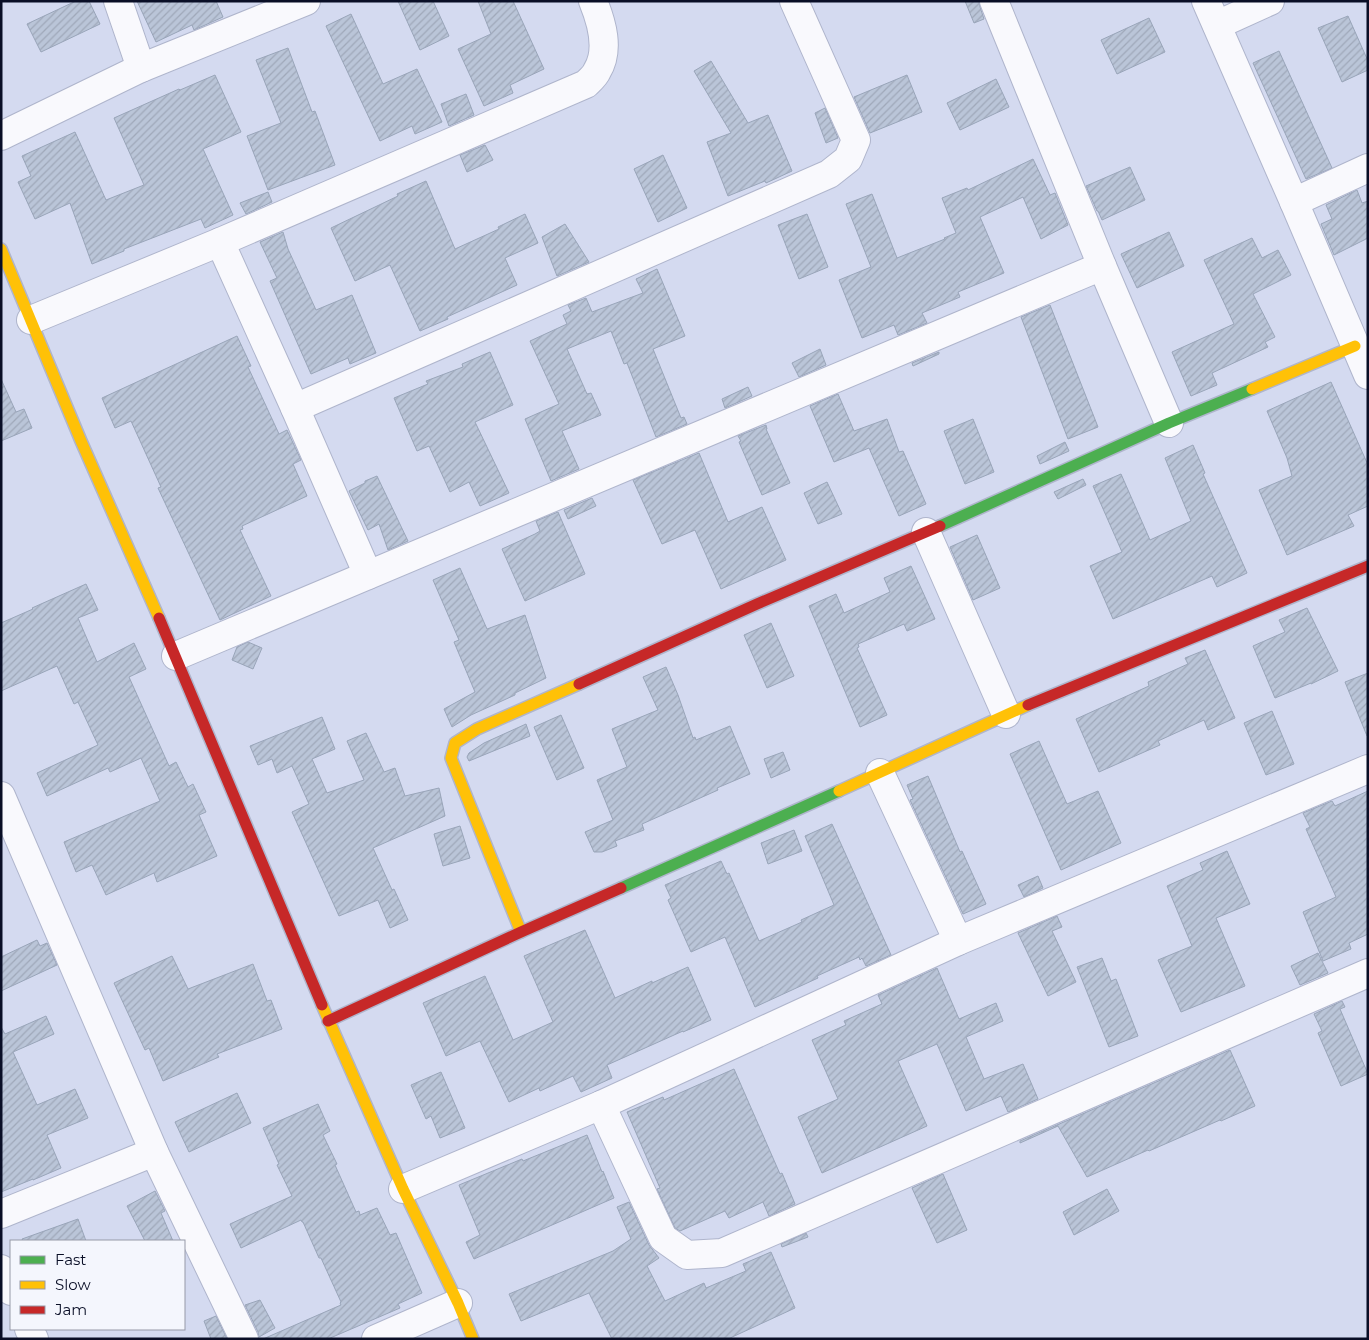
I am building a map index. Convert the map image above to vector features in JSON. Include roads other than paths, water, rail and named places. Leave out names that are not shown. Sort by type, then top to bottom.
[{"type":"street","points":[[118,1],[141,68]]},
{"type":"street","points":[[1,136],[141,68],[306,1]]},
{"type":"street","points":[[31,320],[220,242],[586,84],[597,72],[604,53],[603,32],[593,1]]},
{"type":"street","points":[[295,408],[829,174],[848,159],[856,140],[794,1]]},
{"type":"street","points":[[994,1],[1102,266],[1169,423]]},
{"type":"street","points":[[1270,1],[1211,13],[1368,374]]},
{"type":"street","points":[[1294,202],[1368,168]]},
{"type":"street","points":[[220,242],[368,575]]},
{"type":"street","points":[[1,249],[81,441],[176,656],[328,1020],[403,1189],[458,1303],[473,1339]]},
{"type":"street","points":[[176,656],[1102,266]]},
{"type":"street","points":[[521,932],[451,758],[455,743],[476,730],[757,604],[926,532],[1169,423],[1355,346]]},
{"type":"street","points":[[926,532],[1006,714]]},
{"type":"street","points":[[328,1020],[880,773],[1006,714],[1368,566]]},
{"type":"street","points":[[403,1189],[601,1105],[958,941],[1368,770]]},
{"type":"street","points":[[880,773],[958,941]]},
{"type":"street","points":[[1,796],[154,1152],[244,1339]]},
{"type":"street","points":[[601,1105],[663,1238],[688,1255],[722,1253],[1368,972]]},
{"type":"street","points":[[1,1214],[154,1152]]},
{"type":"street","points":[[1,1269],[10,1289]]},
{"type":"street","points":[[376,1339],[458,1303]]}]
